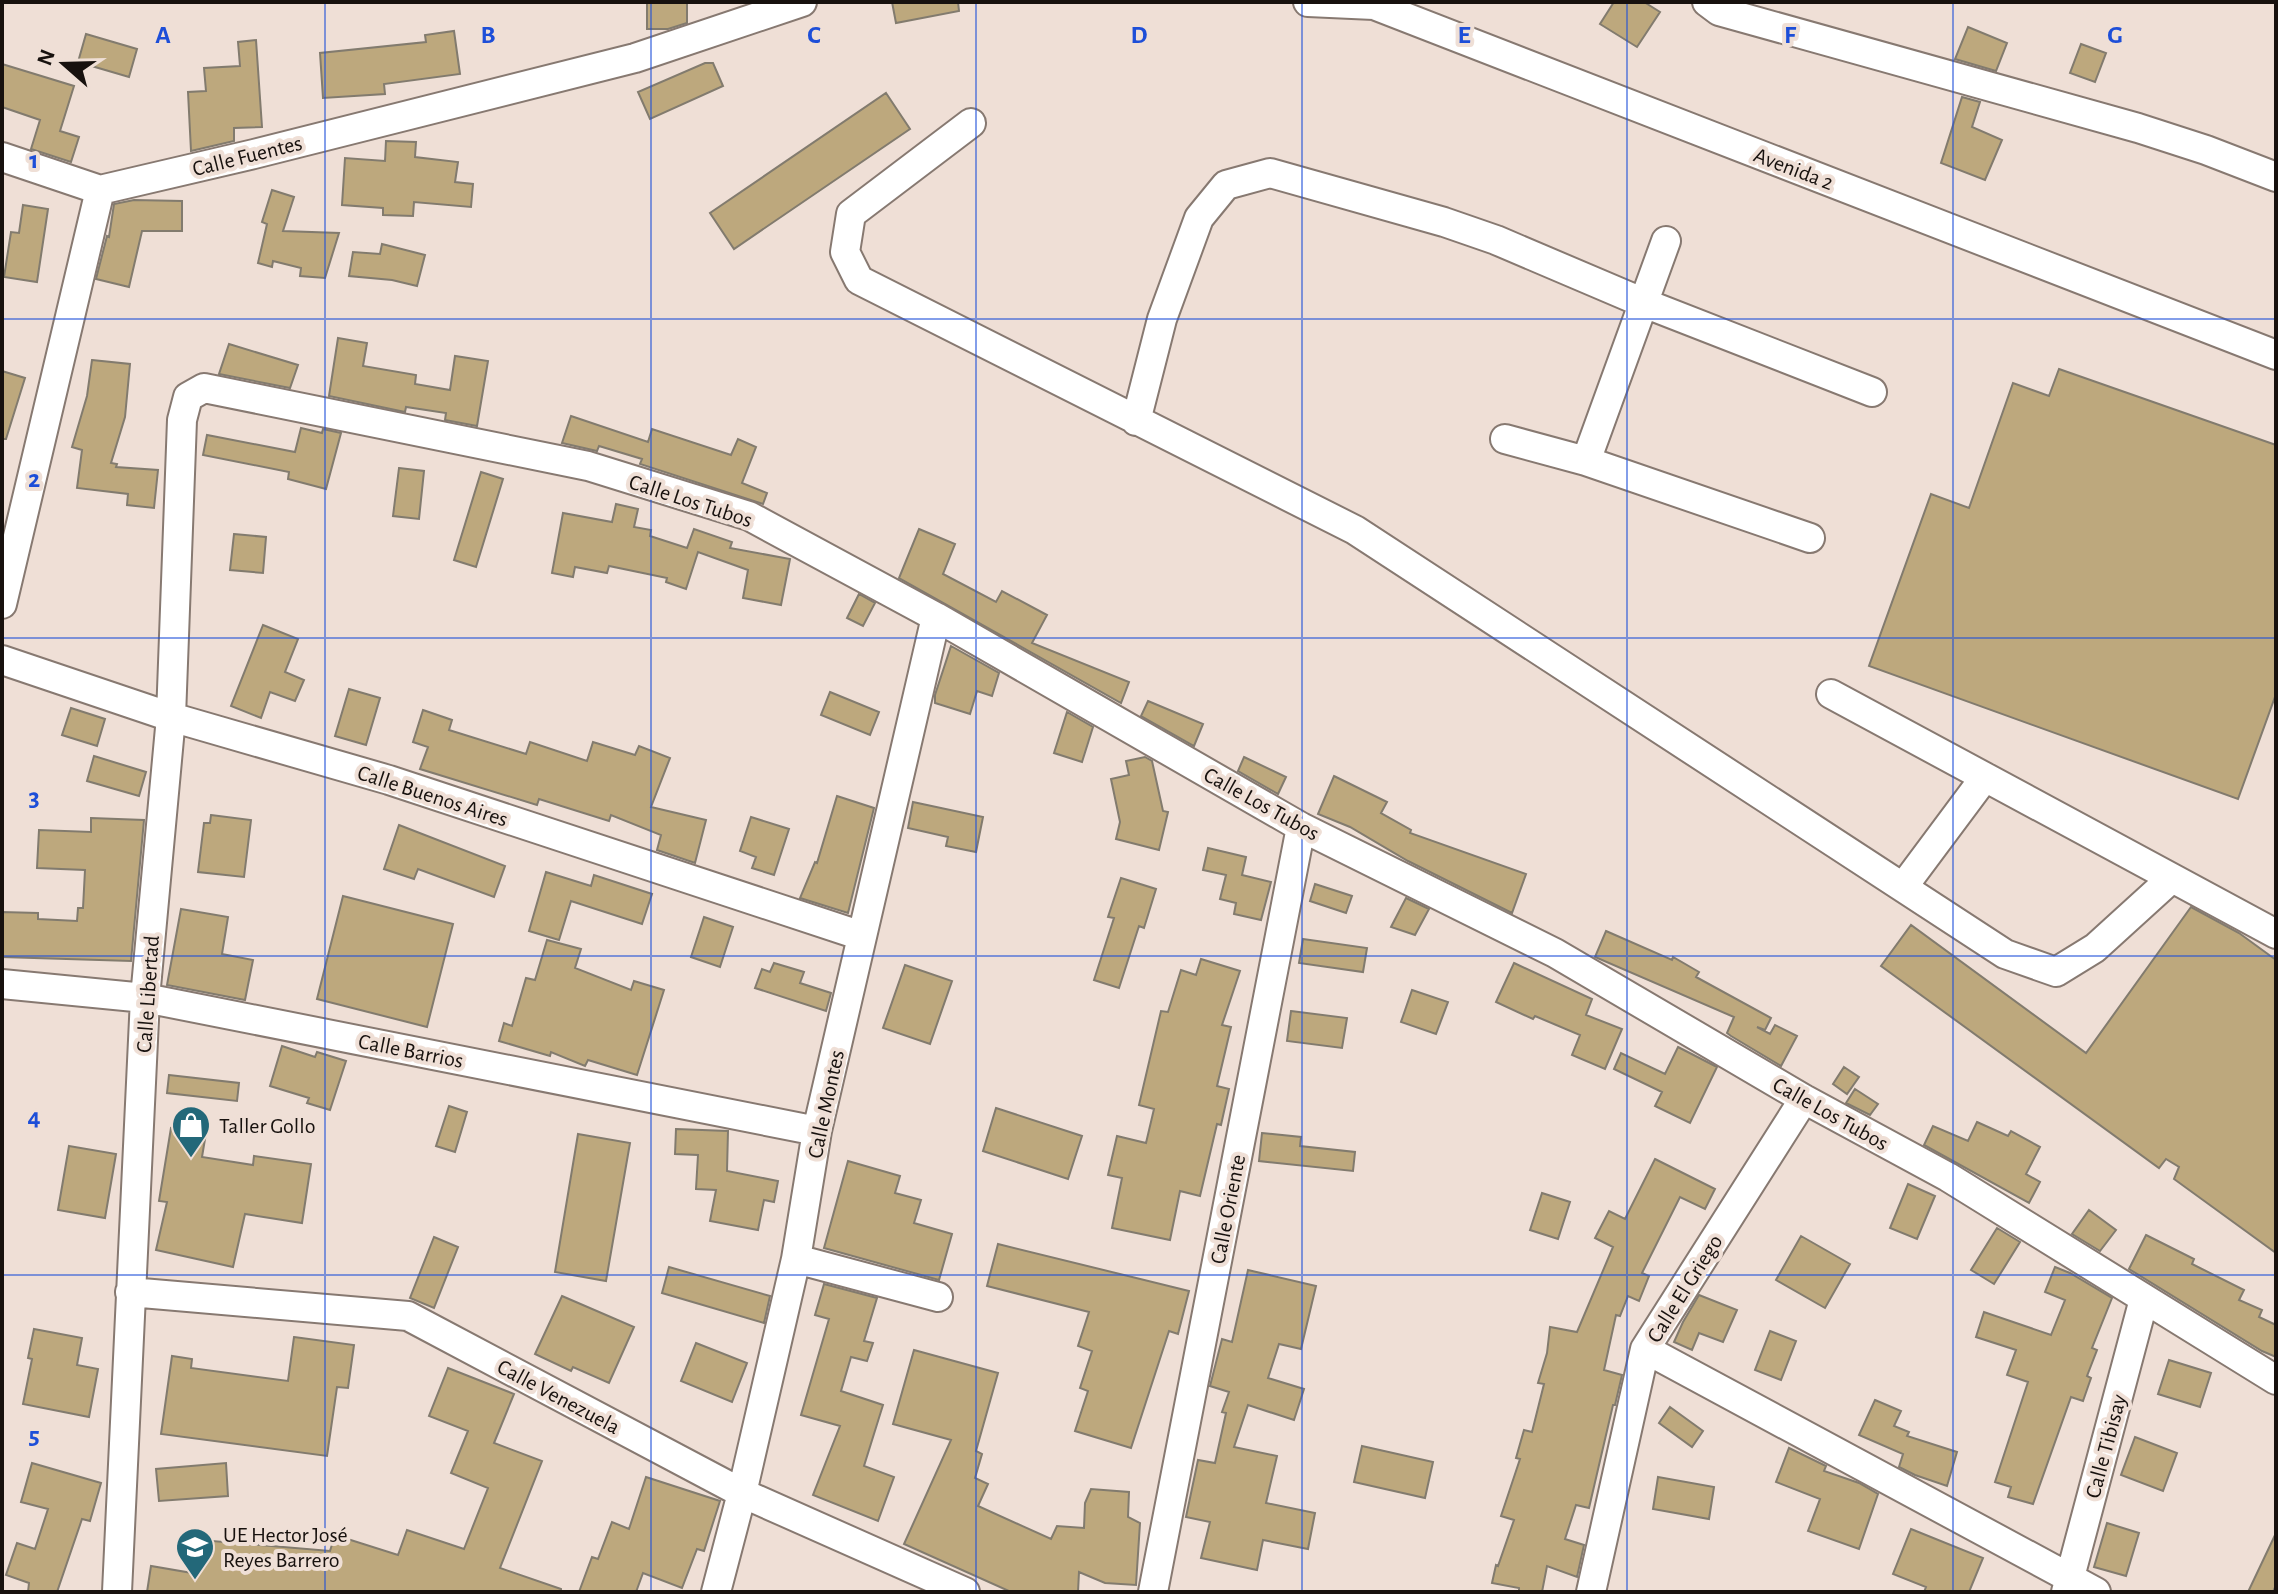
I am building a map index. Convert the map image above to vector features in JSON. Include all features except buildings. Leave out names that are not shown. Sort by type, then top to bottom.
[{"type":"street","name":"Calle Fuentes","points":[[100,190],[635,58],[802,2]]},
{"type":"street","name":"Avenida 2","points":[[1308,2],[1374,5],[2276,355]]},
{"type":"street","points":[[1707,2],[1733,16],[2138,128],[2276,177]]},
{"type":"street","points":[[971,123],[851,214],[845,252],[859,280],[1355,530],[2005,954],[2056,972],[2095,948],[2172,878]]},
{"type":"street","points":[[2,157],[100,190],[2,604]]},
{"type":"street","points":[[1136,421],[1162,319],[1199,218],[1226,185],[1270,173],[1444,222],[1496,240],[1644,303],[1872,392]]},
{"type":"street","points":[[1586,461],[1666,241]]},
{"type":"street","name":"Calle Los Tubos","points":[[188,397],[204,388],[588,466],[749,516],[936,617],[1301,827],[1555,953],[1804,1099],[1948,1177],[2276,1380]]},
{"type":"street","name":"Calle Libertad","points":[[117,1592],[145,998],[171,717],[182,420],[188,397]]},
{"type":"street","points":[[1505,439],[1586,461],[1810,538]]},
{"type":"street","name":"Calle Montes","points":[[716,1592],[796,1259],[817,1131],[936,617]]},
{"type":"street","name":"Calle Buenos Aires","points":[[2,660],[171,717],[389,780],[862,936]]},
{"type":"street","points":[[1831,694],[2276,934]]},
{"type":"street","points":[[1903,887],[1985,777]]},
{"type":"street","name":"Calle Oriente","points":[[1153,1592],[1301,827]]},
{"type":"street","name":"Calle Barrios","points":[[2,984],[145,998],[817,1131]]},
{"type":"street","name":"Calle El Griego","points":[[1591,1592],[1645,1349],[1804,1099]]},
{"type":"street","points":[[796,1259],[938,1297]]},
{"type":"street","name":"Calle Venezuela","points":[[130,1292],[408,1316],[742,1493],[965,1592]]},
{"type":"street","name":"Calle Tibisay","points":[[2068,1585],[2144,1299]]},
{"type":"street","points":[[1645,1349],[2068,1585],[2096,1592]]},
{"type":"place","name":"Taller Gollo","points":[[191,1159]]},
{"type":"place","name":"UE Hector José Reyes Barrero","points":[[195,1581]]}]
